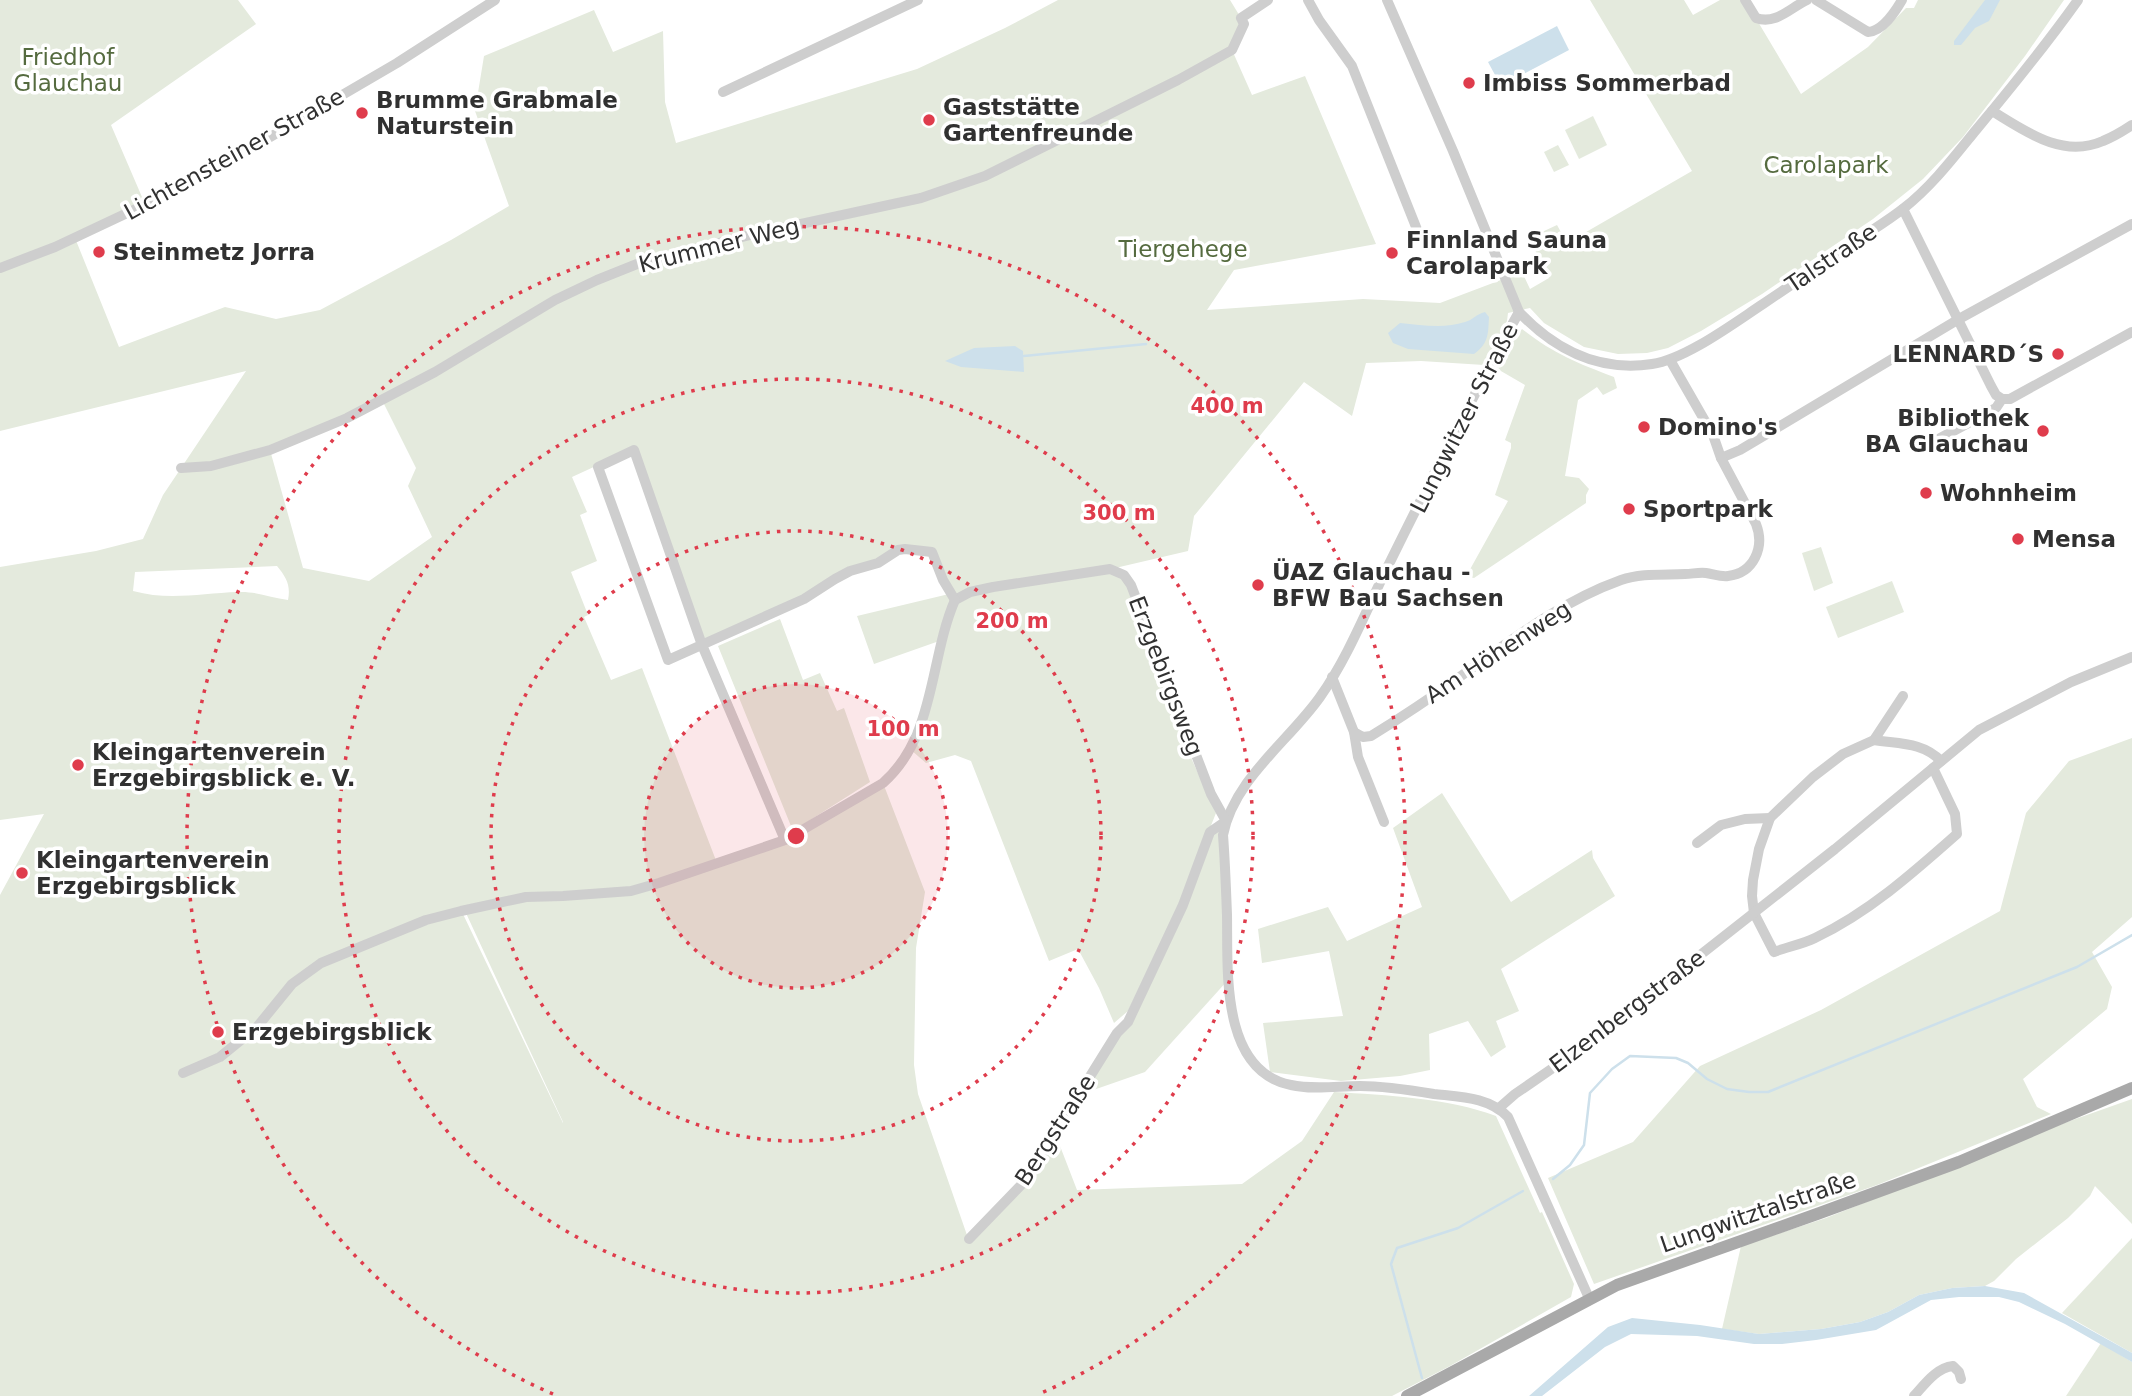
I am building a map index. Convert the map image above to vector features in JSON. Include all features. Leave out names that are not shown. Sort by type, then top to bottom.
[{"type":"main road","name":"Lungwitztalstraße","points":[[1407,1396],[1617,1285],[1959,1162],[2132,1088]]},
{"type":"street","name":"Lichtensteiner Straße","points":[[0,268],[55,247],[193,181],[397,63],[495,0]]},
{"type":"street","points":[[723,92],[918,0]]},
{"type":"street","name":"Krummer Weg","points":[[181,468],[211,466],[270,450],[347,418],[435,372],[555,300],[637,264],[751,234],[921,198],[985,176],[1178,80],[1232,50],[1244,24],[1241,18],[1268,0]]},
{"type":"street","points":[[1308,0],[1352,66],[1420,237]]},
{"type":"street","name":"Lungwitzer Straße","points":[[1226,821],[1239,795],[1320,697],[1345,655],[1460,419],[1519,313],[1454,151],[1387,0]]},
{"type":"street","points":[[1745,0],[1756,18],[1768,20],[1807,0]]},
{"type":"street","points":[[1816,0],[1868,32],[1879,28],[1902,0]]},
{"type":"street","name":"Talstraße","points":[[1519,313],[1550,341],[1587,360],[1628,367],[1670,360],[1728,327],[1903,209],[1943,170],[2078,0]]},
{"type":"street","points":[[1992,111],[2042,140],[2068,147],[2101,142],[2132,125]]},
{"type":"street","points":[[1903,209],[1991,386],[2002,399],[2010,399],[2132,332]]},
{"type":"street","points":[[1721,458],[1740,450],[1959,318],[2132,224]]},
{"type":"street","name":"Am Höhenweg","points":[[1354,732],[1363,737],[1371,736],[1459,678],[1528,627],[1591,593],[1624,579],[1650,574],[1705,573],[1726,576],[1742,572],[1753,561],[1759,550],[1761,536],[1721,458],[1713,435],[1670,360]]},
{"type":"street","points":[[1915,448],[1920,449],[1996,408],[2002,399]]},
{"type":"street","points":[[183,1073],[220,1057],[257,1027],[292,984],[321,963],[426,920],[526,897],[631,891],[785,840],[883,783],[896,772],[911,750],[923,716],[946,624],[955,600],[943,580],[932,552],[905,548],[898,550],[878,563],[842,575],[804,599],[702,645],[668,660],[597,467],[634,450],[702,645],[785,840]]},
{"type":"street","name":"Erzgebirgsweg","points":[[955,600],[970,592],[993,587],[1110,569],[1124,575],[1131,585],[1211,794],[1226,821]]},
{"type":"street","name":"Elzenbergstraße","points":[[1499,1108],[1514,1094],[1582,1048],[1754,913],[1979,730],[2071,682],[2132,657]]},
{"type":"street","points":[[1332,677],[1354,732],[1358,757],[1384,822]]},
{"type":"street","points":[[1874,740],[1903,696]]},
{"type":"street","points":[[1874,740],[1931,750],[1955,814],[1957,834],[1869,907],[1815,938],[1774,952],[1754,913],[1753,880],[1759,849],[1770,818],[1813,777],[1843,754],[1874,740]]},
{"type":"street","points":[[1697,842],[1721,825],[1745,819],[1770,818]]},
{"type":"street","points":[[1226,821],[1223,835],[1228,980],[1234,1024],[1243,1047],[1255,1066],[1273,1080],[1292,1086],[1402,1089],[1486,1101],[1499,1108],[1508,1117],[1589,1298]]},
{"type":"street","name":"Bergstraße","points":[[969,1239],[1025,1181],[1117,1033],[1128,1022],[1183,905],[1210,832],[1226,821]]},
{"type":"street","points":[[1914,1396],[1931,1377],[1946,1367],[1953,1366],[1961,1379]]},
{"type":"green space","points":[[0,0],[238,0],[256,24],[111,125],[145,204],[75,238],[119,347],[225,307],[276,319],[320,310],[509,206],[475,111],[484,56],[594,10],[613,52],[663,31],[665,102],[676,143],[917,69],[1058,0],[1230,0],[1241,18],[1232,50],[1252,95],[1305,76],[1376,244],[1234,270],[1207,310],[1363,299],[1440,303],[1522,272],[1530,289],[1549,278],[1529,238],[1557,225],[1567,243],[1692,171],[1590,0],[1684,0],[1693,15],[1720,0],[1745,0],[1801,94],[1868,47],[1906,8],[1914,8],[1918,0],[2064,0],[1963,137],[1923,179],[1873,219],[1762,294],[1701,331],[1668,348],[1647,353],[1618,354],[1584,347],[1544,323],[1530,308],[1508,313],[1507,321],[1484,365],[1421,361],[1366,363],[1352,416],[1304,382],[1194,516],[1188,551],[1111,569],[1124,575],[1177,705],[1174,720],[1216,813],[1180,903],[1128,1011],[1114,1023],[1078,949],[1049,961],[971,761],[955,755],[926,763],[911,750],[942,640],[874,664],[857,616],[949,594],[932,552],[905,549],[703,642],[635,448],[572,477],[587,512],[580,515],[597,561],[571,572],[588,615],[584,617],[611,680],[642,668],[717,863],[785,840],[883,783],[925,892],[916,948],[914,1065],[918,1094],[968,1238],[1025,1181],[1055,1133],[1077,1190],[1242,1184],[1302,1141],[1334,1092],[1437,1101],[1496,1116],[1574,1284],[1571,1297],[1392,1396],[0,1396],[0,895],[44,814],[0,820],[0,567],[96,551],[143,539],[163,495],[246,371],[0,431]],"holes":[[[382,400],[416,468],[408,486],[432,537],[369,581],[303,568],[270,450]],[[277,566],[287,582],[288,600],[245,592],[173,596],[146,594],[133,591],[135,572]],[[465,911],[563,1123],[462,912]]]},
{"type":"green space","points":[[1593,116],[1607,145],[1579,159],[1565,130]]},
{"type":"green space","points":[[1558,145],[1569,165],[1554,172],[1544,152]]},
{"type":"green space","points":[[1522,329],[1566,357],[1614,377],[1617,388],[1603,395],[1597,387],[1578,400],[1565,476],[1579,478],[1589,489],[1586,503],[1474,578],[1468,573],[1508,501],[1495,495],[1511,448],[1511,443],[1505,440],[1525,385],[1494,367]]},
{"type":"green space","points":[[1821,547],[1833,583],[1814,591],[1802,553]]},
{"type":"green space","points":[[1892,581],[1904,612],[1838,638],[1826,607]]},
{"type":"green space","points":[[780,619],[803,680],[820,673],[837,711],[844,708],[870,782],[793,831],[718,646]]},
{"type":"green space","points":[[2132,738],[2132,917],[2092,952],[2112,987],[2107,1009],[2023,1079],[2037,1107],[2051,1114],[1877,1185],[1594,1284],[1548,1178],[1633,1142],[1700,1066],[1821,1010],[2000,911],[2026,813],[2069,761]]},
{"type":"green space","points":[[1442,793],[1511,902],[1592,850],[1593,858],[1615,896],[1501,969],[1519,1011],[1496,1021],[1506,1047],[1491,1057],[1468,1021],[1429,1034],[1430,1070],[1400,1076],[1341,1081],[1270,1072],[1263,1023],[1343,1016],[1329,951],[1262,963],[1258,929],[1328,907],[1347,941],[1422,907],[1393,828]]},
{"type":"green space","points":[[1226,821],[1228,980],[1145,1072],[1079,1095],[1123,1029],[1210,832]]},
{"type":"green space","points":[[2132,1099],[2132,1224],[2095,1186],[2090,1196],[2068,1218],[1985,1286],[1952,1288],[1919,1295],[1888,1312],[1860,1322],[1821,1329],[1759,1334],[1722,1329],[1741,1246],[1826,1218],[2067,1122]]},
{"type":"green space","points":[[2132,1238],[2132,1353],[2062,1313]]},
{"type":"green space","points":[[2101,1343],[2132,1362],[2132,1396],[2066,1396]]},
{"type":"water","points":[[1985,0],[2000,0],[1989,21],[1975,28],[1961,45],[1954,45],[1954,41]]},
{"type":"water","points":[[1557,26],[1569,50],[1501,86],[1488,62]]},
{"type":"water","points":[[1485,312],[1489,317],[1487,338],[1474,354],[1408,349],[1393,343],[1388,333],[1400,323],[1433,326],[1457,324]]},
{"type":"water","points":[[1015,346],[1023,351],[1024,372],[961,367],[945,361],[974,348]]},
{"type":"water","points":[[1985,1286],[2024,1293],[2132,1353],[2132,1362],[2065,1324],[2019,1302],[1999,1297],[1959,1297],[1931,1300],[1876,1330],[1782,1344],[1754,1344],[1697,1336],[1631,1334],[1605,1347],[1542,1396],[1529,1396],[1608,1327],[1632,1318],[1759,1334],[1821,1329],[1860,1322],[1888,1312],[1919,1295],[1952,1288]]},
{"type":"waterway","points":[[1024,356],[1146,344]]},
{"type":"waterway","points":[[1553,1179],[1570,1165],[1584,1145],[1590,1093],[1612,1069],[1630,1056],[1676,1058],[1727,1089],[1768,1092],[2077,967],[2132,935]]},
{"type":"waterway","points":[[1422,1378],[1391,1264],[1397,1248],[1458,1228],[1523,1191]]},
{"type":"place","name":"Imbiss Sommerbad","points":[[1469,83]]},
{"type":"place","name":"Brumme Grabmale Naturstein","points":[[362,113]]},
{"type":"place","name":"Gaststätte Gartenfreunde","points":[[929,120]]},
{"type":"place","name":"Steinmetz Jorra","points":[[99,252]]},
{"type":"place","name":"Finnland Sauna Carolapark","points":[[1392,253]]},
{"type":"place","name":"LENNARD´S","points":[[2058,354]]},
{"type":"place","name":"Domino's","points":[[1644,427]]},
{"type":"place","name":"Bibliothek BA Glauchau","points":[[2043,431]]},
{"type":"place","name":"Wohnheim","points":[[1926,493]]},
{"type":"place","name":"Sportpark","points":[[1629,509]]},
{"type":"place","name":"Mensa","points":[[2018,539]]},
{"type":"place","name":"ÜAZ Glauchau - BFW Bau Sachsen","points":[[1258,585]]},
{"type":"place","name":"Kleingartenverein Erzgebirgsblick e. V.","points":[[78,765]]},
{"type":"place","name":"Kleingartenverein Erzgebirgsblick","points":[[22,873]]},
{"type":"place","name":"Erzgebirgsblick","points":[[218,1032]]},
{"type":"park label","name":"Friedhof Glauchau","points":[[68,70]]},
{"type":"park label","name":"Carolapark","points":[[1826,165]]},
{"type":"park label","name":"Tiergehege","points":[[1183,249]]}]
